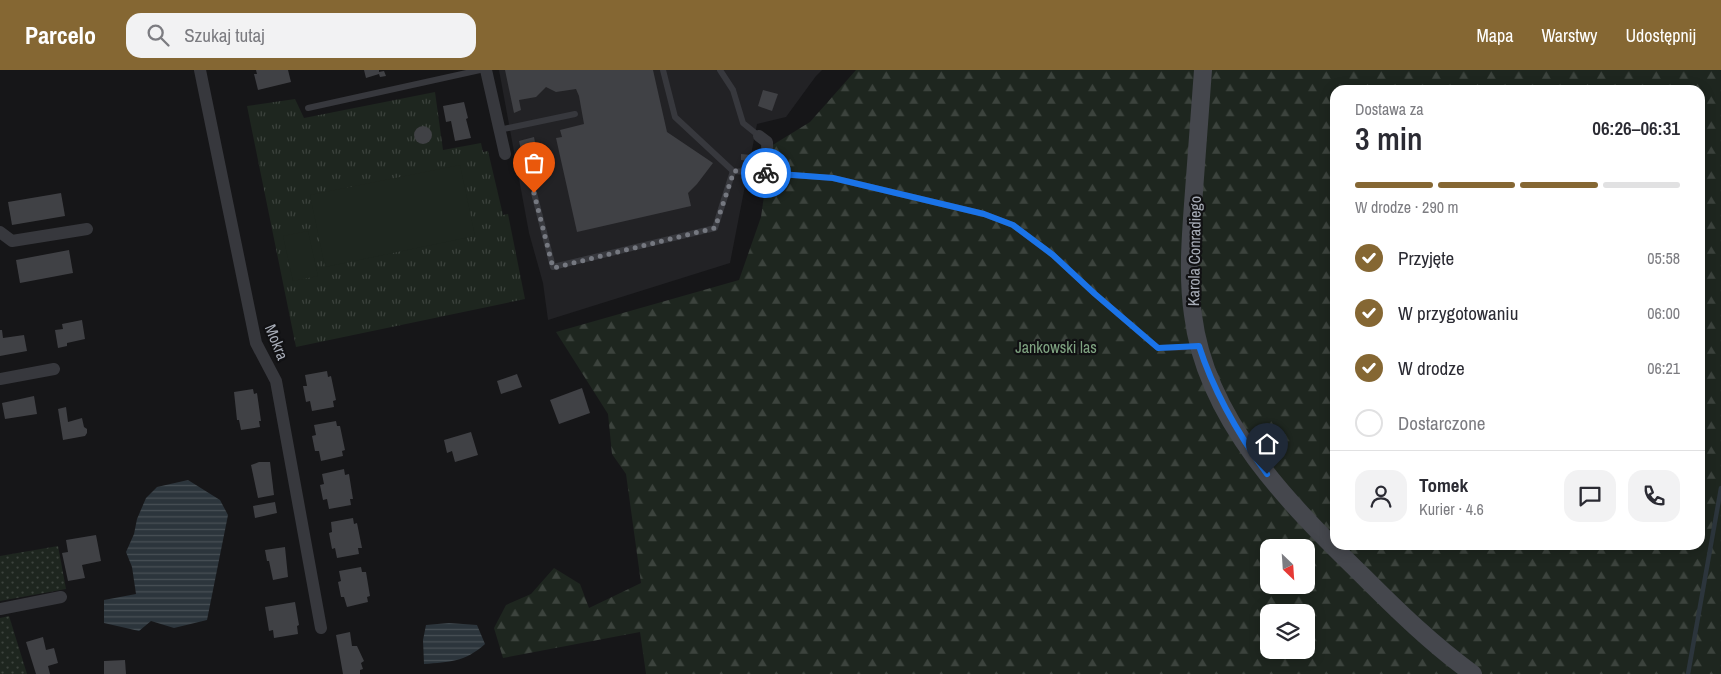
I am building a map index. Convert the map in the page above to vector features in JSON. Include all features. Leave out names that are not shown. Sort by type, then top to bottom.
[{"type":"street","name":"Mokra","points":[[200,70],[256,343],[276,381],[321,628]]},
{"type":"street","points":[[486,70],[505,154]]},
{"type":"street","name":"Karola Conradiego","points":[[1204,70],[1190,243],[1193,315],[1199,346],[1217,394],[1246,446],[1267,474],[1330,545]]},
{"type":"street","points":[[759,136],[767,142],[768,173]]},
{"type":"street","points":[[0,232],[12,241],[87,229]]},
{"type":"street","points":[[0,379],[54,369]]},
{"type":"street","name":"Karola Conradiego","points":[[1335,550],[1391,604],[1473,674]]},
{"type":"street","points":[[0,608],[61,597]]},
{"type":"lane","points":[[308,108],[480,70]]},
{"type":"lane","points":[[662,70],[675,117],[734,171],[833,178],[984,214],[1013,225],[1053,255],[1158,348],[1199,346]]},
{"type":"lane","points":[[720,70],[733,90],[743,123],[759,136]]},
{"type":"lane","points":[[499,130],[575,114]]},
{"type":"lane","points":[[534,193],[553,268],[715,228],[734,171]]},
{"type":"shaded area","points":[[499,70],[822,70],[786,117],[757,124],[730,263],[548,320],[543,283],[529,233]]},
{"type":"shaded area","points":[[188,480],[220,500],[228,515],[207,620],[174,628],[151,621],[139,631],[104,623],[104,600],[136,594],[132,567],[126,552],[146,498],[157,487]]},
{"type":"shaded area","points":[[449,623],[477,625],[485,644],[464,658],[449,662],[424,664],[423,640],[426,625]]},
{"type":"green space","name":"Jankowski las","points":[[856,70],[1721,70],[1721,674],[646,674],[640,632],[503,658],[494,628],[506,605],[531,594],[554,568],[580,584],[589,608],[641,583],[626,474],[612,454],[608,414],[556,332],[739,280],[761,217],[771,146],[810,122]]},
{"type":"green space","points":[[435,92],[443,150],[481,143],[483,152],[488,151],[503,215],[508,214],[525,299],[296,347],[247,106],[295,99],[304,118]]},
{"type":"green space","points":[[460,165],[475,236],[325,267],[310,195]]},
{"type":"green space","points":[[308,231],[318,276],[293,281],[283,236]]},
{"type":"green space","points":[[58,546],[66,589],[0,601],[0,556]]},
{"type":"green space","points":[[9,616],[27,674],[0,674],[0,618]]},
{"type":"building","points":[[256,70],[288,70],[291,82],[258,90],[254,74],[257,74]]},
{"type":"building","points":[[364,70],[384,71],[386,76],[380,77],[379,74],[366,78]]},
{"type":"building","points":[[505,70],[653,70],[667,132],[713,163],[688,193],[691,206],[577,232],[556,138],[562,137],[560,130],[584,124],[576,89],[556,92],[546,87],[536,97],[519,100],[521,110],[514,113]]},
{"type":"building","points":[[763,90],[778,94],[772,111],[758,106]]},
{"type":"building","points":[[464,102],[471,138],[455,141],[451,121],[446,122],[443,106]]},
{"type":"building","points":[[419,126],[427,126],[432,131],[430,142],[419,144],[414,139],[414,131]]},
{"type":"building","points":[[534,137],[538,158],[528,182],[519,141]]},
{"type":"building","points":[[741,154],[751,155],[750,161],[741,160]]},
{"type":"building","points":[[61,193],[65,216],[12,225],[8,202]]},
{"type":"building","points":[[69,250],[73,273],[20,283],[16,260]]},
{"type":"building","points":[[82,320],[85,339],[67,343],[67,346],[58,348],[55,330],[63,329],[62,324]]},
{"type":"building","points":[[0,330],[2,330],[3,338],[24,335],[27,351],[0,356]]},
{"type":"building","points":[[327,371],[328,377],[331,376],[336,400],[333,401],[334,407],[312,411],[310,401],[306,402],[303,386],[307,386],[305,375]]},
{"type":"building","points":[[517,374],[522,387],[501,394],[497,381]]},
{"type":"building","points":[[582,388],[590,413],[559,424],[550,400]]},
{"type":"building","points":[[253,389],[254,394],[257,393],[261,421],[259,421],[260,427],[241,430],[239,420],[237,420],[234,392]]},
{"type":"building","points":[[34,396],[37,414],[5,419],[2,403]]},
{"type":"building","points":[[66,407],[68,422],[82,418],[84,427],[87,429],[85,436],[63,440],[58,409]]},
{"type":"building","points":[[336,421],[337,426],[340,426],[345,450],[342,451],[343,456],[321,461],[319,451],[315,451],[312,436],[316,435],[314,425]]},
{"type":"building","points":[[471,432],[478,455],[455,462],[452,451],[447,453],[444,440]]},
{"type":"building","points":[[259,462],[270,462],[274,495],[258,498],[251,465]]},
{"type":"building","points":[[344,469],[345,475],[349,474],[353,499],[350,499],[351,505],[329,509],[327,499],[323,500],[320,485],[324,484],[322,474]]},
{"type":"building","points":[[275,502],[277,513],[255,518],[253,506]]},
{"type":"building","points":[[353,518],[354,524],[357,523],[362,548],[358,548],[359,554],[337,558],[335,548],[332,549],[329,533],[332,532],[331,522]]},
{"type":"building","points":[[96,535],[101,561],[82,565],[85,578],[68,581],[62,553],[68,552],[66,540]]},
{"type":"building","points":[[285,547],[288,577],[273,580],[265,550]]},
{"type":"building","points":[[361,567],[362,572],[366,572],[370,596],[367,597],[368,602],[347,607],[344,597],[341,597],[338,582],[341,581],[339,571]]},
{"type":"building","points":[[295,602],[299,625],[297,626],[298,634],[274,638],[273,630],[269,631],[265,607]]},
{"type":"building","points":[[350,632],[352,646],[357,646],[364,661],[361,663],[363,669],[360,670],[360,674],[343,674],[336,635]]},
{"type":"building","points":[[43,637],[46,650],[54,648],[58,663],[48,666],[50,674],[36,674],[26,642]]},
{"type":"building","points":[[125,660],[126,674],[104,674],[104,661]]},
{"type":"waterway","points":[[1688,674],[1721,488]]},
{"type":"way so far","points":[[534,193],[553,268],[715,228],[734,171],[766,173]]},
{"type":"route","points":[[766,173],[833,178],[984,214],[1013,225],[1053,255],[1158,348],[1199,346],[1217,394],[1246,446],[1267,474]]}]
